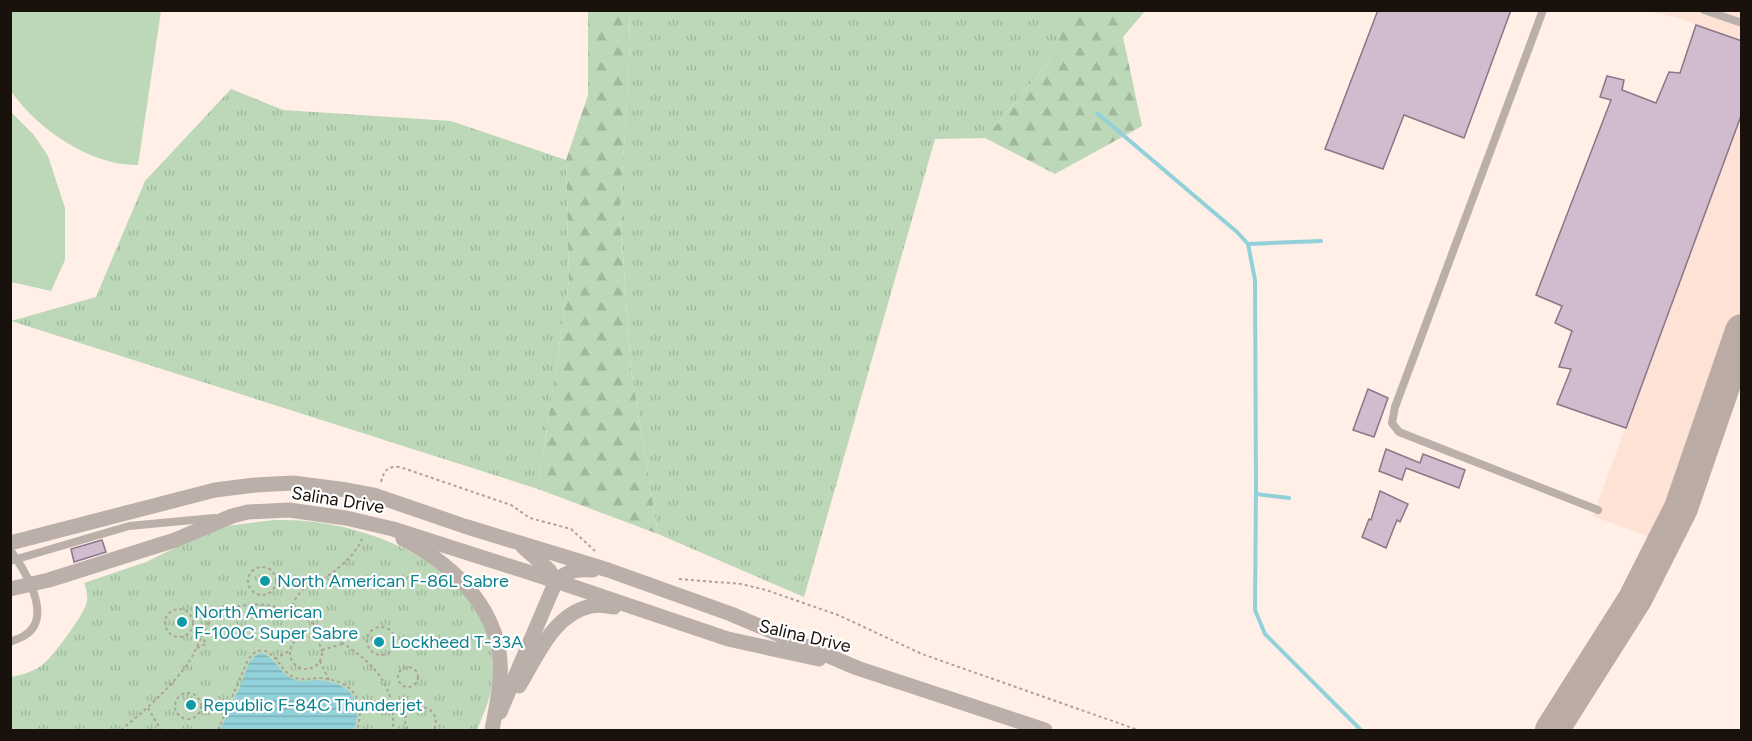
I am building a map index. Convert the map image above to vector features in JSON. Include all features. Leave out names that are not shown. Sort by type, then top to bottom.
[{"type":"street","name":"Salina Drive","points":[[10,543],[215,490],[293,483],[347,490],[374,495],[608,570],[731,614],[857,668],[1045,730]]},
{"type":"street","name":"Salina Drive","points":[[10,589],[175,540],[232,516],[248,512],[289,510],[346,518],[393,529],[728,639],[857,668]]},
{"type":"street","points":[[374,524],[443,563],[480,602],[489,620],[499,656],[500,679],[492,730]]},
{"type":"street","name":"Salina Drive","points":[[517,542],[549,570],[556,581]]},
{"type":"street","points":[[492,730],[556,581],[567,572],[580,569],[608,570]]},
{"type":"street","name":"Salina Drive","points":[[492,730],[554,629],[570,613],[592,605],[642,610]]},
{"type":"lane","points":[[1543,10],[1395,407],[1392,423],[1399,432],[1598,510]]},
{"type":"lane","points":[[1704,10],[1742,23]]},
{"type":"lane","points":[[14,560],[129,526],[232,516]]},
{"type":"lane","points":[[10,550],[30,584],[37,603],[37,618],[34,626],[24,636],[10,642]]},
{"type":"path","points":[[261,567],[273,573],[275,582],[271,591],[263,595],[251,589],[248,581],[253,570],[261,567]]},
{"type":"path","points":[[121,730],[148,708],[184,670],[212,618],[227,609],[244,605],[266,604],[290,611],[344,644],[379,672],[392,706],[393,730]]},
{"type":"path","points":[[179,609],[191,616],[194,625],[185,637],[175,637],[168,632],[165,628],[165,619],[171,612],[179,609]]},
{"type":"path","points":[[385,628],[393,634],[395,643],[387,654],[377,655],[370,650],[367,642],[373,631],[385,628]]},
{"type":"path","points":[[196,648],[206,644],[202,636]]},
{"type":"path","points":[[275,659],[291,650],[296,641],[307,638],[316,641],[322,650],[320,661],[310,669],[300,668],[292,661],[291,650]]},
{"type":"path","points":[[322,650],[344,644]]},
{"type":"path","points":[[218,730],[250,657],[260,650],[267,652],[294,678],[329,680],[350,688],[359,700],[361,718],[357,730]]},
{"type":"path","points":[[320,661],[329,680]]},
{"type":"path","points":[[411,668],[417,672],[417,682],[412,687],[400,684],[398,674],[402,669],[411,668]]},
{"type":"path","points":[[188,693],[199,699],[201,707],[195,717],[183,718],[176,712],[175,704],[180,696],[188,693]]},
{"type":"path","points":[[407,730],[406,714],[420,706],[433,713],[436,723],[434,730]]},
{"type":"path","points":[[148,708],[161,730]]},
{"type":"shaded area","points":[[1648,11],[1741,11],[1741,41],[1675,17]]},
{"type":"shaded area","points":[[1741,113],[1741,380],[1697,509],[1678,548],[1593,516]]},
{"type":"green space","points":[[1066,10],[1145,11],[1123,37],[1142,126],[1055,174],[985,138],[1050,61]]},
{"type":"green space","points":[[10,11],[161,11],[138,165],[120,164],[84,152],[50,131],[22,105],[11,91]]},
{"type":"green space","points":[[588,11],[629,11],[630,46],[620,214],[631,369],[658,534],[538,489],[569,280],[566,160],[588,95]]},
{"type":"green space","points":[[629,11],[1066,11],[1050,61],[985,138],[935,139],[804,597],[658,534],[631,369],[620,213],[630,46]]},
{"type":"green space","points":[[231,89],[283,110],[451,121],[566,160],[569,280],[538,489],[11,321],[96,297],[145,181]]},
{"type":"green space","points":[[10,111],[33,134],[48,156],[65,208],[65,260],[51,291],[11,282]]},
{"type":"green space","points":[[274,520],[306,521],[338,526],[370,535],[402,547],[431,564],[456,585],[476,610],[489,640],[493,681],[488,703],[477,730],[11,730],[11,677],[41,666],[60,645],[85,607],[87,596],[84,583],[146,562],[218,527]]},
{"type":"water","points":[[261,653],[270,658],[288,677],[302,681],[328,681],[345,689],[351,694],[357,709],[354,730],[220,730],[249,663]]},
{"type":"building","points":[[1378,10],[1511,10],[1464,138],[1404,115],[1383,169],[1325,149]]},
{"type":"building","points":[[1696,25],[1742,41],[1742,113],[1626,428],[1557,404],[1571,369],[1559,367],[1572,331],[1555,323],[1562,306],[1536,295],[1611,100],[1600,97],[1607,76],[1624,80],[1622,90],[1656,103],[1669,72],[1680,73]]},
{"type":"building","points":[[1368,389],[1388,398],[1374,437],[1353,430]]},
{"type":"building","points":[[1386,449],[1420,463],[1423,454],[1465,470],[1459,488],[1406,468],[1402,480],[1379,471]]},
{"type":"building","points":[[1380,491],[1408,504],[1400,522],[1397,520],[1386,548],[1362,537],[1369,519],[1371,520]]},
{"type":"building","points":[[102,540],[106,552],[74,562],[71,549]]},
{"type":"waterway","points":[[1097,113],[1237,232],[1248,244],[1255,280],[1255,610],[1265,634],[1361,730]]},
{"type":"waterway","points":[[1248,244],[1321,241]]},
{"type":"waterway","points":[[1256,494],[1289,498]]},
{"type":"taxiway","points":[[1552,730],[1635,599],[1681,508],[1742,331]]},
{"type":"place","name":"North American F-86L Sabre","points":[[265,581]]},
{"type":"place","name":"North American F-100C Super Sabre","points":[[182,622]]},
{"type":"place","name":"Lockheed T-33A","points":[[379,642]]},
{"type":"place","name":"Republic F-84C Thunderjet","points":[[191,705]]}]
